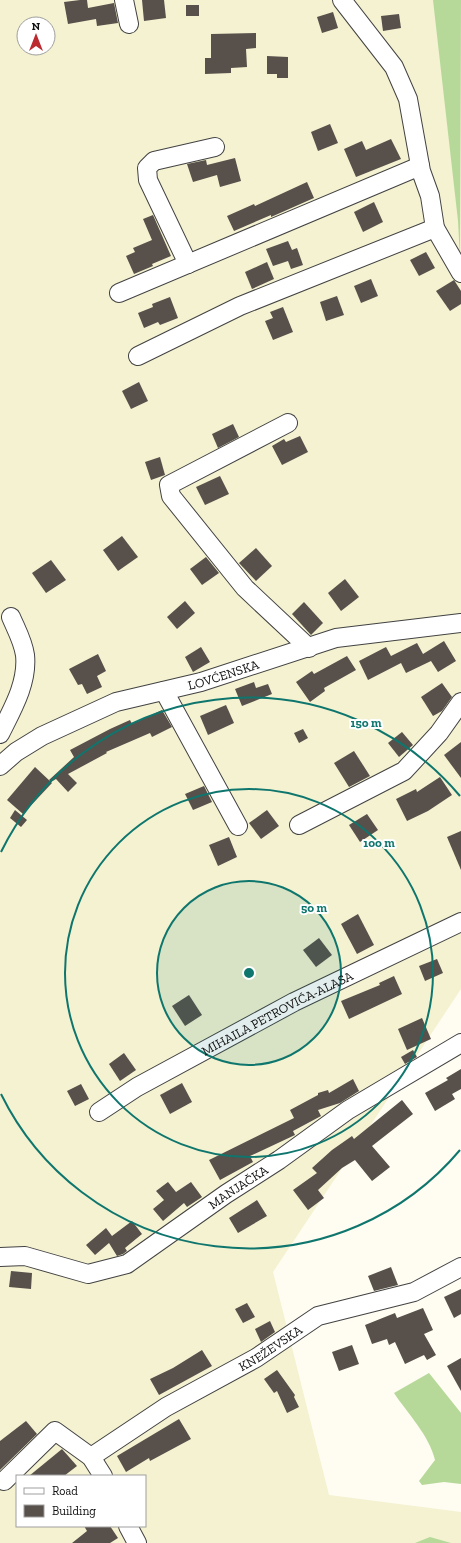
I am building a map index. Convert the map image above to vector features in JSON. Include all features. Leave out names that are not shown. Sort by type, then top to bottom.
[{"type":"street","points":[[124,0],[129,24]]},
{"type":"street","points":[[342,0],[394,67],[408,99],[420,166],[430,196],[435,228],[461,273]]},
{"type":"street","points":[[188,264],[148,180],[147,168],[154,161],[215,147]]},
{"type":"street","points":[[119,293],[420,166]]},
{"type":"street","points":[[138,356],[240,306],[435,228]]},
{"type":"street","points":[[288,423],[168,485],[171,496],[245,588],[309,648]]},
{"type":"street","points":[[0,734],[17,699],[24,678],[25,667],[23,646],[11,617]]},
{"type":"street","name":"LOVĆENSKA","points":[[0,766],[16,752],[42,736],[109,705],[201,682],[336,638],[461,623]]},
{"type":"street","points":[[164,691],[238,826]]},
{"type":"street","points":[[298,825],[404,771],[439,733],[461,702]]},
{"type":"street","name":"MIHAILA PETROVIĆA-ALASA","points":[[99,1112],[137,1087],[294,1002],[461,922]]},
{"type":"street","name":"MANJAČKA","points":[[0,1257],[24,1256],[88,1274],[127,1264],[226,1194],[279,1160],[348,1110],[461,1043]]},
{"type":"street","name":"KNEŽEVSKA","points":[[91,1458],[166,1407],[256,1358],[318,1316],[414,1292],[461,1267]]},
{"type":"street","points":[[4,1481],[55,1431],[91,1458],[102,1475]]},
{"type":"street","points":[[129,1527],[137,1543]]},
{"type":"shaded area","points":[[0,0],[461,0],[461,989],[273,1272],[329,1495],[461,1512],[461,1543],[0,1543]]},
{"type":"green space","points":[[433,0],[461,0],[460,259],[458,221]]},
{"type":"green space","points":[[429,1373],[461,1413],[461,1484],[444,1482],[422,1485],[419,1481],[435,1460],[423,1433],[394,1393]]},
{"type":"green space","points":[[430,1537],[451,1543],[415,1543]]},
{"type":"building","points":[[87,0],[88,8],[114,3],[118,23],[97,26],[96,19],[68,24],[64,2]]},
{"type":"building","points":[[142,0],[164,0],[166,18],[144,21]]},
{"type":"building","points":[[186,5],[199,5],[199,16],[186,16]]},
{"type":"building","points":[[333,12],[338,28],[322,33],[317,17]]},
{"type":"building","points":[[399,14],[401,28],[383,31],[381,16]]},
{"type":"building","points":[[256,33],[256,48],[246,49],[247,67],[231,68],[231,73],[205,74],[205,58],[211,58],[211,34]]},
{"type":"building","points":[[267,56],[288,57],[288,78],[277,78],[277,74],[267,74]]},
{"type":"building","points":[[330,124],[338,143],[318,151],[311,132]]},
{"type":"building","points":[[391,139],[401,159],[356,177],[344,149],[362,141],[366,150]]},
{"type":"building","points":[[235,158],[241,181],[220,187],[217,175],[193,182],[187,164],[206,160],[207,165]]},
{"type":"building","points":[[307,182],[314,198],[234,231],[227,216],[254,204],[255,206]]},
{"type":"building","points":[[374,202],[383,222],[363,232],[354,212]]},
{"type":"building","points":[[153,215],[171,256],[134,274],[126,256],[135,252],[133,248],[152,240],[143,219]]},
{"type":"building","points":[[288,241],[292,250],[297,248],[303,265],[291,269],[288,261],[273,266],[266,249]]},
{"type":"building","points":[[426,252],[435,268],[419,276],[410,260]]},
{"type":"building","points":[[267,262],[274,279],[252,289],[245,272]]},
{"type":"building","points":[[371,279],[378,296],[361,303],[354,286]]},
{"type":"building","points":[[454,280],[461,291],[461,304],[450,311],[436,291]]},
{"type":"building","points":[[337,296],[344,315],[326,321],[320,302]]},
{"type":"building","points":[[170,297],[178,318],[160,325],[158,322],[144,328],[138,313],[153,307],[152,304]]},
{"type":"building","points":[[283,307],[293,332],[273,340],[265,321],[273,318],[270,312]]},
{"type":"building","points":[[139,382],[148,401],[131,409],[122,391]]},
{"type":"building","points":[[233,424],[239,437],[218,448],[212,434]]},
{"type":"building","points":[[300,436],[308,452],[282,465],[272,446],[284,439],[286,442]]},
{"type":"building","points":[[160,457],[165,475],[151,480],[145,462]]},
{"type":"building","points":[[220,476],[229,494],[205,505],[196,487]]},
{"type":"building","points":[[122,536],[138,557],[118,571],[103,550]]},
{"type":"building","points":[[256,548],[272,566],[256,581],[239,563]]},
{"type":"building","points":[[206,557],[219,573],[202,585],[190,569]]},
{"type":"building","points":[[51,560],[66,580],[46,593],[32,573]]},
{"type":"building","points":[[345,579],[359,597],[341,611],[328,593]]},
{"type":"building","points":[[185,601],[195,613],[177,629],[167,617]]},
{"type":"building","points":[[304,602],[323,623],[311,635],[292,614]]},
{"type":"building","points":[[444,641],[456,661],[438,672],[431,661],[406,673],[401,663],[368,680],[359,661],[386,647],[391,656],[417,643],[423,654]]},
{"type":"building","points":[[201,647],[210,662],[193,672],[185,657]]},
{"type":"building","points":[[98,654],[106,671],[97,676],[102,687],[87,694],[82,684],[78,685],[69,669]]},
{"type":"building","points":[[347,656],[356,670],[324,688],[325,691],[310,702],[296,682],[312,671],[314,674]]},
{"type":"building","points":[[254,682],[256,688],[268,684],[272,694],[242,706],[235,689]]},
{"type":"building","points":[[442,683],[452,697],[442,711],[433,716],[421,697]]},
{"type":"building","points":[[226,705],[234,723],[208,735],[200,716]]},
{"type":"building","points":[[162,710],[172,727],[152,737],[150,733],[106,752],[107,753],[68,774],[77,783],[68,792],[56,779],[51,782],[49,780],[74,757],[70,750],[130,720],[132,724]]},
{"type":"building","points":[[303,729],[308,738],[299,743],[294,733]]},
{"type":"building","points":[[402,732],[413,745],[399,757],[388,743]]},
{"type":"building","points":[[461,742],[461,778],[444,755]]},
{"type":"building","points":[[354,751],[370,776],[349,787],[334,763]]},
{"type":"building","points":[[35,767],[52,783],[23,814],[7,800]]},
{"type":"building","points":[[440,777],[452,795],[428,811],[407,821],[396,799],[416,789],[417,792]]},
{"type":"building","points":[[204,786],[212,802],[193,810],[185,794]]},
{"type":"building","points":[[15,810],[27,820],[21,827],[10,818]]},
{"type":"building","points":[[267,810],[279,826],[261,839],[249,823]]},
{"type":"building","points":[[367,814],[378,830],[360,842],[349,825]]},
{"type":"building","points":[[461,831],[461,870],[447,837]]},
{"type":"building","points":[[229,837],[237,857],[218,866],[209,845]]},
{"type":"building","points":[[358,914],[374,945],[357,954],[341,924]]},
{"type":"building","points":[[319,938],[332,955],[316,967],[303,950]]},
{"type":"building","points":[[437,959],[443,973],[425,981],[419,966]]},
{"type":"building","points":[[394,976],[402,994],[349,1019],[341,1001],[380,985],[379,983]]},
{"type":"building","points":[[189,995],[202,1015],[185,1026],[172,1006]]},
{"type":"building","points":[[422,1018],[431,1039],[407,1050],[398,1029]]},
{"type":"building","points":[[413,1050],[417,1057],[405,1064],[401,1057]]},
{"type":"building","points":[[124,1053],[136,1070],[120,1081],[109,1064]]},
{"type":"building","points":[[461,1069],[461,1089],[452,1094],[455,1099],[435,1111],[425,1093],[448,1080],[446,1078]]},
{"type":"building","points":[[353,1079],[359,1091],[340,1103],[318,1110],[321,1116],[293,1131],[295,1135],[250,1156],[253,1162],[220,1180],[209,1160],[294,1118],[290,1110],[318,1095],[318,1093],[328,1090],[329,1093]]},
{"type":"building","points":[[182,1083],[192,1102],[170,1114],[160,1095]]},
{"type":"building","points":[[81,1084],[89,1099],[75,1106],[67,1091]]},
{"type":"building","points":[[402,1100],[413,1114],[372,1146],[390,1167],[372,1181],[355,1160],[342,1168],[318,1190],[324,1198],[308,1210],[293,1190],[317,1173],[312,1168],[332,1150],[352,1136],[354,1139]]},
{"type":"building","points":[[168,1182],[176,1192],[191,1182],[202,1197],[187,1207],[184,1203],[163,1221],[153,1209],[164,1200],[156,1191]]},
{"type":"building","points":[[257,1200],[267,1216],[238,1233],[229,1218]]},
{"type":"building","points":[[132,1221],[142,1234],[125,1248],[127,1251],[123,1254],[117,1256],[109,1243],[95,1255],[86,1245],[106,1228],[112,1236]]},
{"type":"building","points":[[391,1267],[398,1285],[374,1291],[368,1276]]},
{"type":"building","points":[[11,1271],[32,1273],[31,1289],[9,1287]]},
{"type":"building","points":[[461,1289],[461,1314],[454,1318],[444,1297]]},
{"type":"building","points":[[247,1303],[255,1317],[243,1323],[235,1309]]},
{"type":"building","points":[[423,1308],[433,1330],[424,1334],[436,1355],[427,1360],[424,1355],[405,1364],[395,1342],[389,1345],[387,1339],[372,1344],[365,1325],[395,1313],[397,1318]]},
{"type":"building","points":[[270,1321],[275,1332],[261,1342],[255,1329]]},
{"type":"building","points":[[352,1345],[359,1364],[339,1371],[332,1352]]},
{"type":"building","points":[[202,1350],[212,1366],[159,1395],[150,1379],[173,1368]]},
{"type":"building","points":[[461,1358],[461,1391],[447,1366]]},
{"type":"building","points":[[277,1370],[295,1395],[294,1397],[299,1407],[287,1413],[277,1391],[274,1393],[264,1379]]},
{"type":"building","points":[[179,1419],[191,1439],[150,1461],[149,1458],[126,1472],[117,1456]]},
{"type":"building","points":[[26,1421],[37,1434],[0,1470],[0,1441]]},
{"type":"building","points":[[62,1449],[77,1466],[65,1475],[30,1475]]},
{"type":"building","points":[[85,1527],[111,1527],[118,1538],[110,1543],[72,1543],[87,1531]]}]
